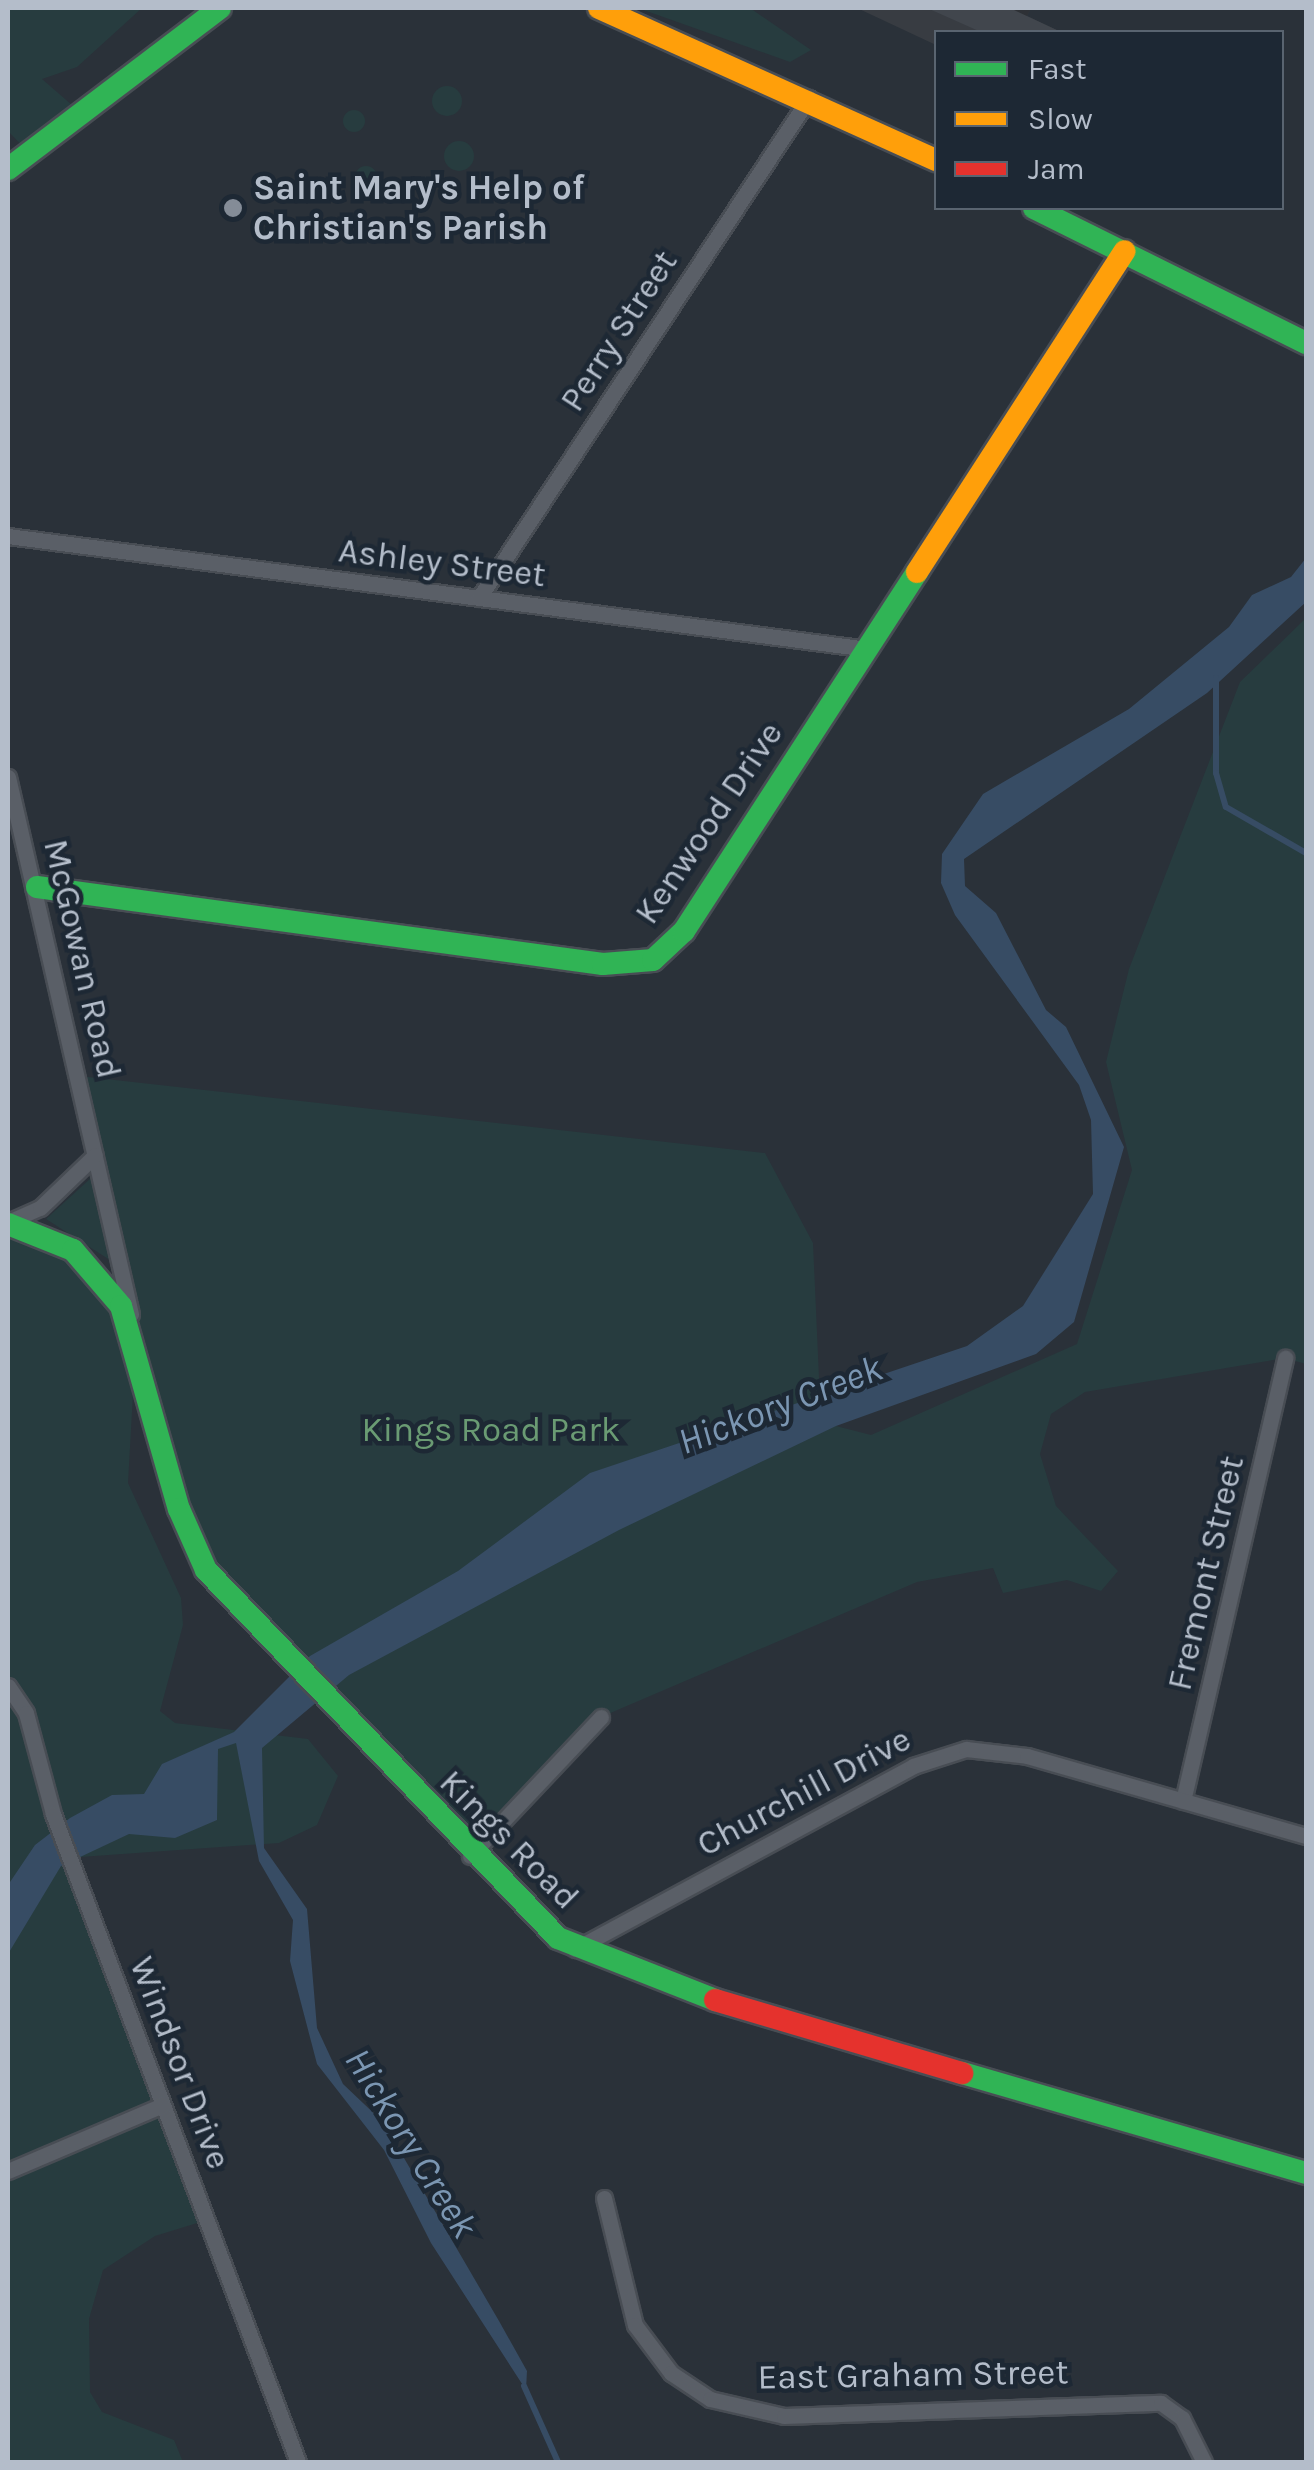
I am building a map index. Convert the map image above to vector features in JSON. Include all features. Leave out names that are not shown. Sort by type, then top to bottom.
[{"type":"street","points":[[8,168],[220,8]]},
{"type":"street","points":[[599,8],[808,98],[934,159]]},
{"type":"street","name":"Perry Street","points":[[479,598],[808,98]]},
{"type":"street","points":[[1038,210],[1306,343]]},
{"type":"street","name":"Kenwood Drive","points":[[37,887],[603,964],[653,960],[684,932],[1124,251]]},
{"type":"street","name":"Ashley Street","points":[[8,536],[868,649]]},
{"type":"street","name":"McGowan Road","points":[[8,778],[37,887],[136,1336]]},
{"type":"street","points":[[8,1223],[40,1208],[95,1155]]},
{"type":"street","name":"Kings Road","points":[[8,1223],[58,1241],[93,1267],[136,1336],[190,1539],[271,1648],[470,1856],[574,1949],[707,1998],[1306,2173]]},
{"type":"street","name":"Fremont Street","points":[[1183,1802],[1285,1358]]},
{"type":"street","name":"Windsor Drive","points":[[8,1686],[26,1713],[53,1814],[298,2462]]},
{"type":"street","points":[[470,1856],[601,1717]]},
{"type":"street","name":"Churchill Drive","points":[[574,1949],[943,1754],[1027,1756],[1306,1836]]},
{"type":"street","points":[[8,2171],[164,2104]]},
{"type":"street","name":"East Graham Street","points":[[604,2198],[635,2325],[671,2372],[710,2399],[784,2416],[1161,2403],[1182,2418],[1204,2462]]},
{"type":"green space","points":[[8,8],[142,8],[77,67],[42,79],[80,112],[28,152],[8,131]]},
{"type":"green space","points":[[638,8],[750,8],[811,50],[790,62]]},
{"type":"green space","points":[[447,86],[458,90],[462,101],[458,112],[447,116],[436,112],[432,101],[436,90]]},
{"type":"green space","points":[[354,110],[362,113],[362,129],[354,132],[346,129],[343,121],[346,113]]},
{"type":"green space","points":[[459,141],[470,145],[474,156],[470,167],[459,171],[448,167],[444,156],[448,145]]},
{"type":"green space","points":[[366,166],[374,169],[374,185],[366,188],[358,185],[355,177],[358,169]]},
{"type":"green space","name":"Kings Road Park","points":[[1306,618],[1306,1364],[1285,1358],[1085,1392],[1051,1414],[1040,1454],[1056,1506],[1118,1571],[1101,1591],[1067,1580],[1003,1593],[993,1568],[917,1582],[601,1717],[470,1856],[206,1570],[136,1340],[128,1483],[181,1598],[183,1625],[160,1711],[175,1723],[308,1739],[338,1776],[317,1825],[279,1843],[66,1858],[207,2220],[155,2236],[103,2270],[89,2319],[90,2392],[102,2412],[174,2440],[183,2462],[8,2462],[8,1224],[42,1234],[121,1306],[79,1076],[765,1153],[813,1243],[820,1400],[836,1426],[871,1435],[1077,1344],[1132,1170],[1106,1062],[1129,969],[1240,682]]},
{"type":"green space","points":[[91,1178],[105,1239],[113,1262],[46,1219]]},
{"type":"water","name":"Hickory Creek","points":[[1306,558],[1306,602],[1207,693],[964,859],[965,886],[996,913],[1046,1010],[1066,1027],[1124,1147],[1074,1322],[1036,1354],[836,1426],[619,1530],[349,1675],[262,1748],[264,1848],[307,1909],[317,2028],[343,2084],[383,2122],[499,2321],[527,2371],[526,2390],[431,2243],[384,2150],[317,2064],[290,1961],[293,1920],[259,1861],[236,1743],[218,1749],[217,1820],[175,1838],[129,1834],[61,1866],[8,1954],[8,1885],[35,1845],[70,1818],[112,1795],[144,1794],[162,1764],[234,1732],[310,1656],[458,1571],[590,1473],[967,1346],[1023,1306],[1093,1194],[1091,1120],[1079,1085],[955,915],[941,883],[942,854],[983,794],[1129,709],[1229,627],[1252,595],[1291,577]]},
{"type":"building","points":[[927,8],[1016,8],[1057,30],[976,30]]},
{"type":"waterway","points":[[1216,678],[1216,773],[1226,807],[1306,853]]},
{"type":"waterway","name":"Hickory Creek","points":[[524,2386],[558,2462]]},
{"type":"traffic: fast","points":[[8,169],[220,8]]},
{"type":"traffic: fast","points":[[1038,210],[1306,343]]},
{"type":"traffic: fast","points":[[37,887],[603,964],[653,960],[684,931],[917,572]]},
{"type":"traffic: fast","points":[[8,1224],[73,1250],[121,1306],[179,1509],[206,1570],[558,1938],[715,2000]]},
{"type":"traffic: fast","points":[[962,2073],[1306,2173]]},
{"type":"traffic: slow","points":[[599,8],[934,159]]},
{"type":"traffic: slow","points":[[917,572],[1125,251]]},
{"type":"traffic: jam","points":[[715,2000],[962,2073]]},
{"type":"place","name":"Saint Mary's Help of Christian's Parish","points":[[233,208]]}]
